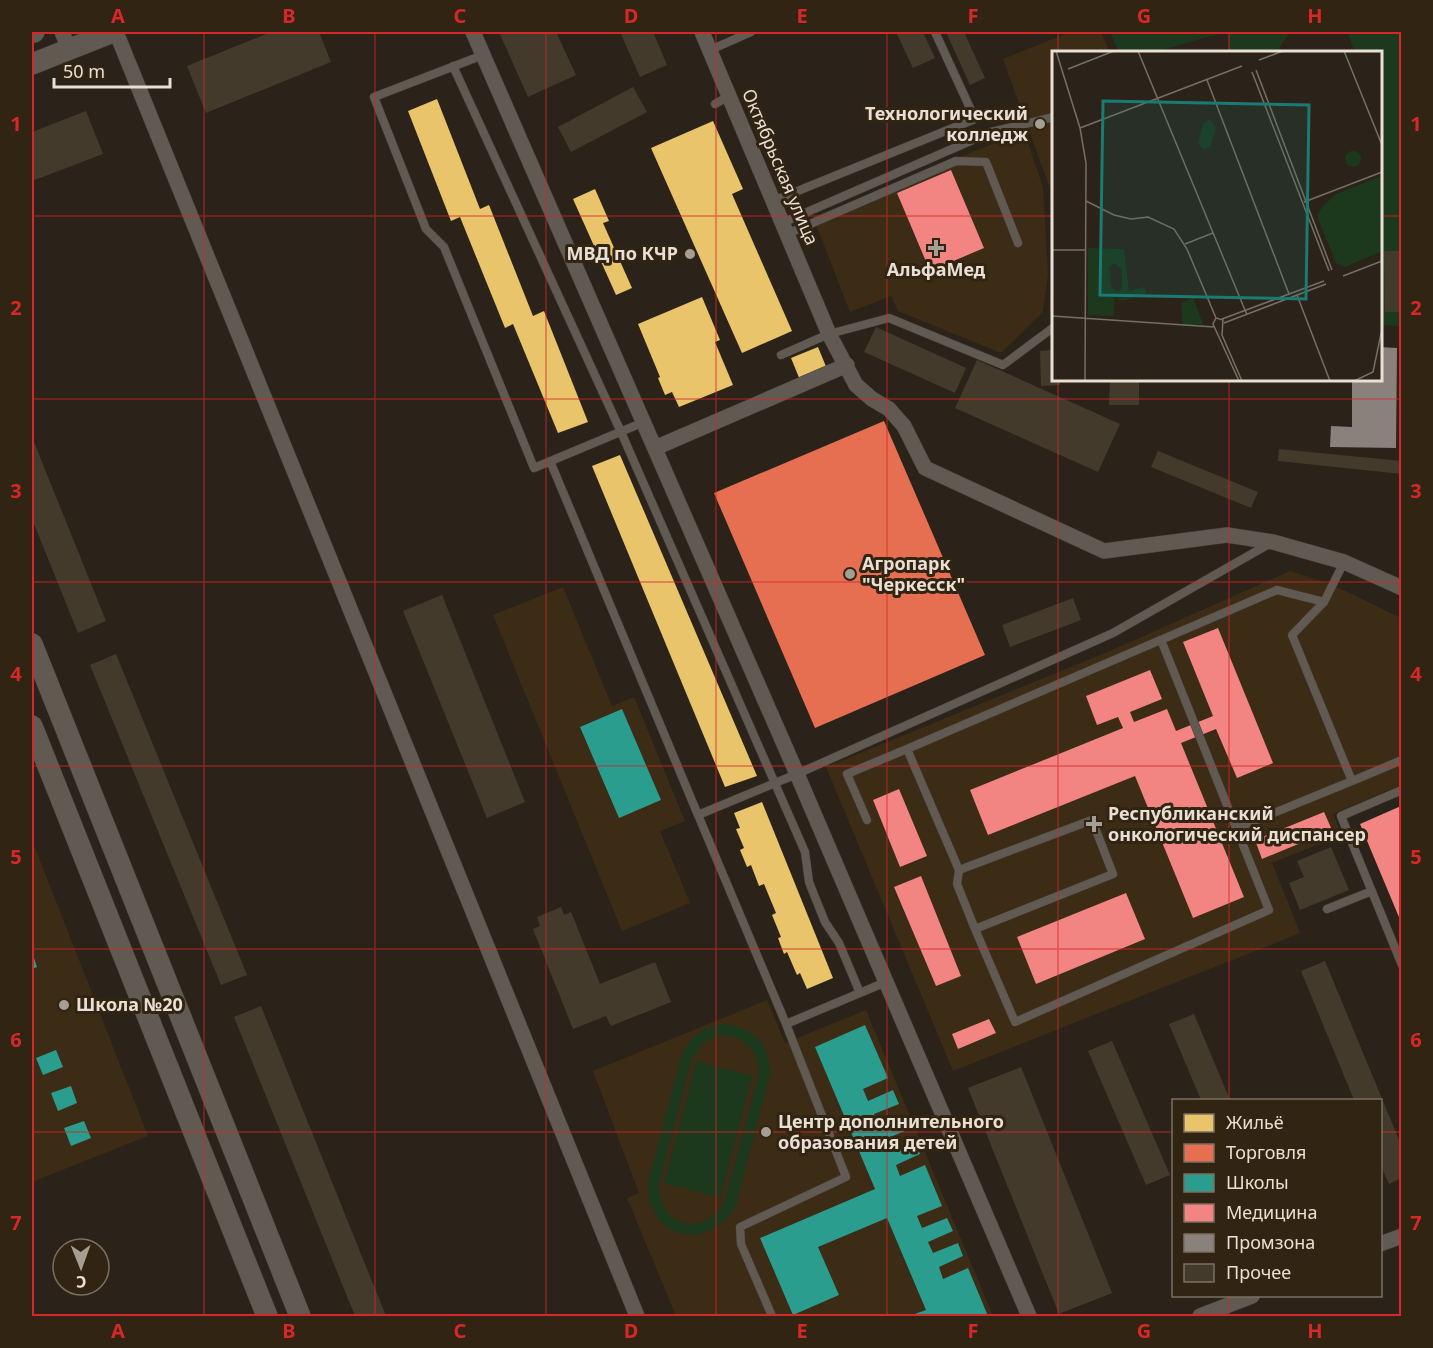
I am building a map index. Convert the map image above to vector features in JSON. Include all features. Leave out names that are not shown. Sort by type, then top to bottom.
[{"type":"street","points":[[32,64],[66,40],[115,32],[637,1317]]},
{"type":"street","points":[[473,32],[644,422],[1029,1317]]},
{"type":"street","name":"Октябрьская улица","points":[[702,32],[829,334],[856,386],[889,409],[904,426],[925,468],[1104,551],[1227,535],[1273,542],[1344,562],[1401,588]]},
{"type":"street","points":[[655,448],[847,365]]},
{"type":"street","points":[[32,644],[36,670],[300,1317]]},
{"type":"street","points":[[32,726],[267,1317]]},
{"type":"street","points":[[1382,1243],[1401,1236]]},
{"type":"street","points":[[1200,1317],[1250,1297]]},
{"type":"lane","points":[[710,50],[751,32]]},
{"type":"lane","points":[[773,201],[975,119],[935,32]]},
{"type":"lane","points":[[483,55],[374,97],[426,229],[444,247],[534,468],[644,422]]},
{"type":"lane","points":[[453,66],[621,432],[805,852],[809,882],[825,922],[839,943],[860,993]]},
{"type":"lane","points":[[715,104],[729,96]]},
{"type":"lane","points":[[784,228],[991,132],[1052,117]]},
{"type":"lane","points":[[784,228],[956,161],[986,162],[1018,243]]},
{"type":"lane","points":[[781,355],[829,334],[889,318],[1004,365],[1052,328]]},
{"type":"lane","points":[[550,461],[786,1024],[846,1177],[740,1227],[741,1244],[771,1317]]},
{"type":"lane","points":[[698,815],[796,774],[1113,633],[1273,542]]},
{"type":"lane","points":[[1344,562],[1324,602],[1292,635],[1352,781]]},
{"type":"lane","points":[[867,820],[847,774],[1276,590],[1324,602]]},
{"type":"lane","points":[[907,749],[959,870],[957,885],[1015,1022],[1269,910],[1161,640]]},
{"type":"lane","points":[[1237,828],[1401,760]]},
{"type":"lane","points":[[1401,790],[1341,816],[1401,965]]},
{"type":"lane","points":[[959,870],[1092,820],[1113,874],[975,929]]},
{"type":"lane","points":[[1327,909],[1372,891]]},
{"type":"lane","points":[[786,1024],[886,982]]},
{"type":"shaded area","name":"Технологический колледж","points":[[1070,32],[1101,32],[1110,51],[1052,51],[1052,246],[1050,188],[1003,59]]},
{"type":"shaded area","name":"АльфаМед","points":[[1024,131],[1043,187],[1048,274],[1043,312],[1001,353],[898,311],[891,296],[850,312],[813,217]]},
{"type":"shaded area","name":"Технологический колледж","points":[[1052,284],[1052,312],[1049,311]]},
{"type":"shaded area","name":"Республиканский онкологический диспансер","points":[[1290,571],[1333,585],[1401,618],[1401,785],[1333,814],[1342,835],[1272,863],[1300,933],[953,1071],[826,767],[1112,650]]},
{"type":"shaded area","points":[[563,587],[612,706],[634,697],[685,821],[660,831],[690,903],[622,931],[493,615]]},
{"type":"shaded area","name":"Школа №20","points":[[32,840],[148,1136],[32,1182]]},
{"type":"shaded area","name":"Центр дополнительного образования детей","points":[[767,1000],[785,1043],[866,1010],[993,1316],[676,1316],[627,1198],[639,1193],[593,1071]]},
{"type":"green space","points":[[1110,32],[1225,32],[1158,51],[1119,51]]},
{"type":"green space","points":[[1228,32],[1296,32],[1290,33],[1280,46],[1280,51],[1229,51]]},
{"type":"green space","points":[[1347,32],[1401,32],[1401,326],[1382,325],[1382,51],[1355,51]]},
{"type":"green space","points":[[732,1025],[757,1037],[766,1053],[770,1074],[736,1205],[724,1220],[711,1230],[696,1234],[681,1233],[668,1227],[657,1217],[650,1202],[648,1183],[681,1056],[692,1039],[713,1026]],"holes":[[[722,1035],[744,1042],[753,1052],[759,1074],[725,1200],[706,1220],[684,1223],[674,1218],[666,1210],[661,1198],[659,1183],[691,1061],[703,1043]]]},
{"type":"green space","points":[[697,1061],[752,1076],[720,1198],[664,1183]]},
{"type":"building: Жильё","points":[[437,99],[480,209],[489,205],[533,316],[544,311],[588,422],[558,433],[513,324],[505,328],[460,217],[451,221],[408,111]]},
{"type":"building: Жильё","points":[[713,121],[743,189],[732,194],[792,331],[742,353],[651,148]]},
{"type":"building: Жильё","points":[[595,189],[609,221],[603,223],[632,288],[616,295],[573,199]]},
{"type":"building: Жильё","points":[[702,297],[720,340],[715,342],[733,385],[679,407],[672,392],[665,395],[638,324]]},
{"type":"building: Жильё","points":[[818,347],[827,369],[800,380],[791,358]]},
{"type":"building: Жильё","points":[[620,455],[757,776],[725,787],[592,466]]},
{"type":"building: Жильё","points":[[762,802],[833,978],[807,989],[800,973],[797,975],[787,952],[784,954],[778,938],[781,937],[772,915],[776,913],[764,884],[759,886],[751,865],[747,867],[740,850],[744,848],[736,829],[740,828],[734,813]]},
{"type":"building: Торговля","name":"Агропарк \"Черкесск\"","points":[[884,421],[985,655],[815,728],[714,493]]},
{"type":"building: Школы","points":[[622,709],[661,800],[619,818],[580,727]]},
{"type":"building: Школы","points":[[32,952],[37,967],[32,969]]},
{"type":"building: Школы","points":[[865,1025],[888,1078],[863,1089],[868,1101],[893,1090],[899,1104],[874,1114],[879,1126],[904,1116],[910,1129],[885,1139],[890,1151],[915,1141],[920,1154],[896,1165],[900,1176],[925,1165],[942,1206],[917,1216],[922,1228],[947,1218],[953,1231],[928,1242],[933,1253],[958,1243],[963,1256],[939,1267],[943,1279],[968,1268],[988,1316],[909,1316],[926,1310],[887,1218],[818,1247],[839,1295],[793,1315],[760,1238],[875,1189],[815,1047]]},
{"type":"building: Школы","points":[[56,1050],[63,1067],[43,1075],[36,1058]]},
{"type":"building: Школы","points":[[71,1086],[77,1103],[58,1111],[51,1093]]},
{"type":"building: Школы","points":[[84,1121],[91,1138],[71,1146],[64,1128]]},
{"type":"building: Медицина","points":[[951,170],[984,248],[930,271],[897,193]]},
{"type":"building: Медицина","name":"Республиканский онкологический диспансер","points":[[1218,628],[1273,763],[1237,778],[1216,729],[1181,743],[1244,897],[1193,918],[1135,776],[988,835],[970,790],[1123,728],[1118,717],[1097,725],[1086,696],[1150,670],[1162,699],[1130,712],[1134,722],[1167,709],[1176,731],[1213,716],[1183,642]]},
{"type":"building: Медицина","points":[[899,789],[927,856],[900,867],[873,800]]},
{"type":"building: Медицина","points":[[1401,806],[1401,922],[1360,824]]},
{"type":"building: Медицина","points":[[1324,812],[1332,830],[1262,859],[1255,840]]},
{"type":"building: Медицина","points":[[921,876],[961,976],[936,986],[894,887]]},
{"type":"building: Медицина","points":[[1126,893],[1145,939],[1036,984],[1017,937]]},
{"type":"building: Медицина","points":[[989,1019],[996,1033],[958,1049],[952,1034]]},
{"type":"building: Промзона","points":[[1382,347],[1397,348],[1396,448],[1330,447],[1331,426],[1352,427],[1352,381],[1382,381]]},
{"type":"building: Прочее","points":[[271,32],[319,32],[331,62],[206,113],[187,66]]},
{"type":"building: Прочее","points":[[499,32],[556,32],[576,75],[528,97]]},
{"type":"building: Прочее","points":[[620,32],[653,32],[667,65],[640,77]]},
{"type":"building: Прочее","points":[[896,32],[923,32],[935,58],[913,68]]},
{"type":"building: Прочее","points":[[946,32],[964,32],[985,78],[970,85]]},
{"type":"building: Прочее","points":[[633,87],[647,112],[571,152],[558,127]]},
{"type":"building: Прочее","points":[[86,111],[103,154],[32,181],[32,132]]},
{"type":"building: Прочее","points":[[1384,251],[1402,251],[1402,312],[1385,312]]},
{"type":"building: Прочее","points":[[876,327],[966,368],[955,393],[864,352]]},
{"type":"building: Прочее","points":[[1052,350],[1052,381],[1060,381],[1060,385],[1041,386],[1040,351]]},
{"type":"building: Прочее","points":[[977,360],[1120,424],[1098,472],[955,408]]},
{"type":"building: Прочее","points":[[1110,381],[1139,381],[1139,405],[1109,405]]},
{"type":"building: Прочее","points":[[32,437],[106,621],[78,633],[32,519]]},
{"type":"building: Прочее","points":[[1279,449],[1402,461],[1402,474],[1278,461]]},
{"type":"building: Прочее","points":[[1158,451],[1258,492],[1251,508],[1151,467]]},
{"type":"building: Прочее","points":[[442,595],[525,802],[487,818],[403,611]]},
{"type":"building: Прочее","points":[[1073,598],[1081,620],[1010,647],[1002,625]]},
{"type":"building: Прочее","points":[[116,654],[247,975],[221,985],[90,665]]},
{"type":"building: Прочее","points":[[1331,847],[1349,890],[1300,910],[1289,883],[1304,877],[1297,861]]},
{"type":"building: Прочее","points":[[561,907],[564,915],[571,912],[600,984],[655,962],[671,1002],[611,1026],[606,1016],[573,1029],[533,929],[540,926],[537,917]]},
{"type":"building: Прочее","points":[[1325,961],[1402,1147],[1402,1178],[1389,1184],[1382,1168],[1382,1099],[1354,1099],[1301,971]]},
{"type":"building: Прочее","points":[[261,1006],[386,1316],[355,1316],[234,1017]]},
{"type":"building: Прочее","points":[[1194,1014],[1230,1099],[1201,1099],[1169,1024]]},
{"type":"building: Прочее","points":[[1112,1041],[1170,1175],[1146,1185],[1088,1051]]},
{"type":"building: Прочее","points":[[1021,1067],[1112,1293],[1059,1314],[968,1088]]},
{"type":"place","name":"Технологический колледж","points":[[1040,124]]},
{"type":"place","name":"АльфаМед","points":[[936,248]]},
{"type":"place","name":"МВД по КЧР","points":[[690,254]]},
{"type":"place","name":"Агропарк \"Черкесск\"","points":[[850,574]]},
{"type":"place","name":"Республиканский онкологический диспансер","points":[[1094,824]]},
{"type":"place","name":"Школа №20","points":[[64,1005]]},
{"type":"place","name":"Центр дополнительного образования детей","points":[[766,1132]]}]
